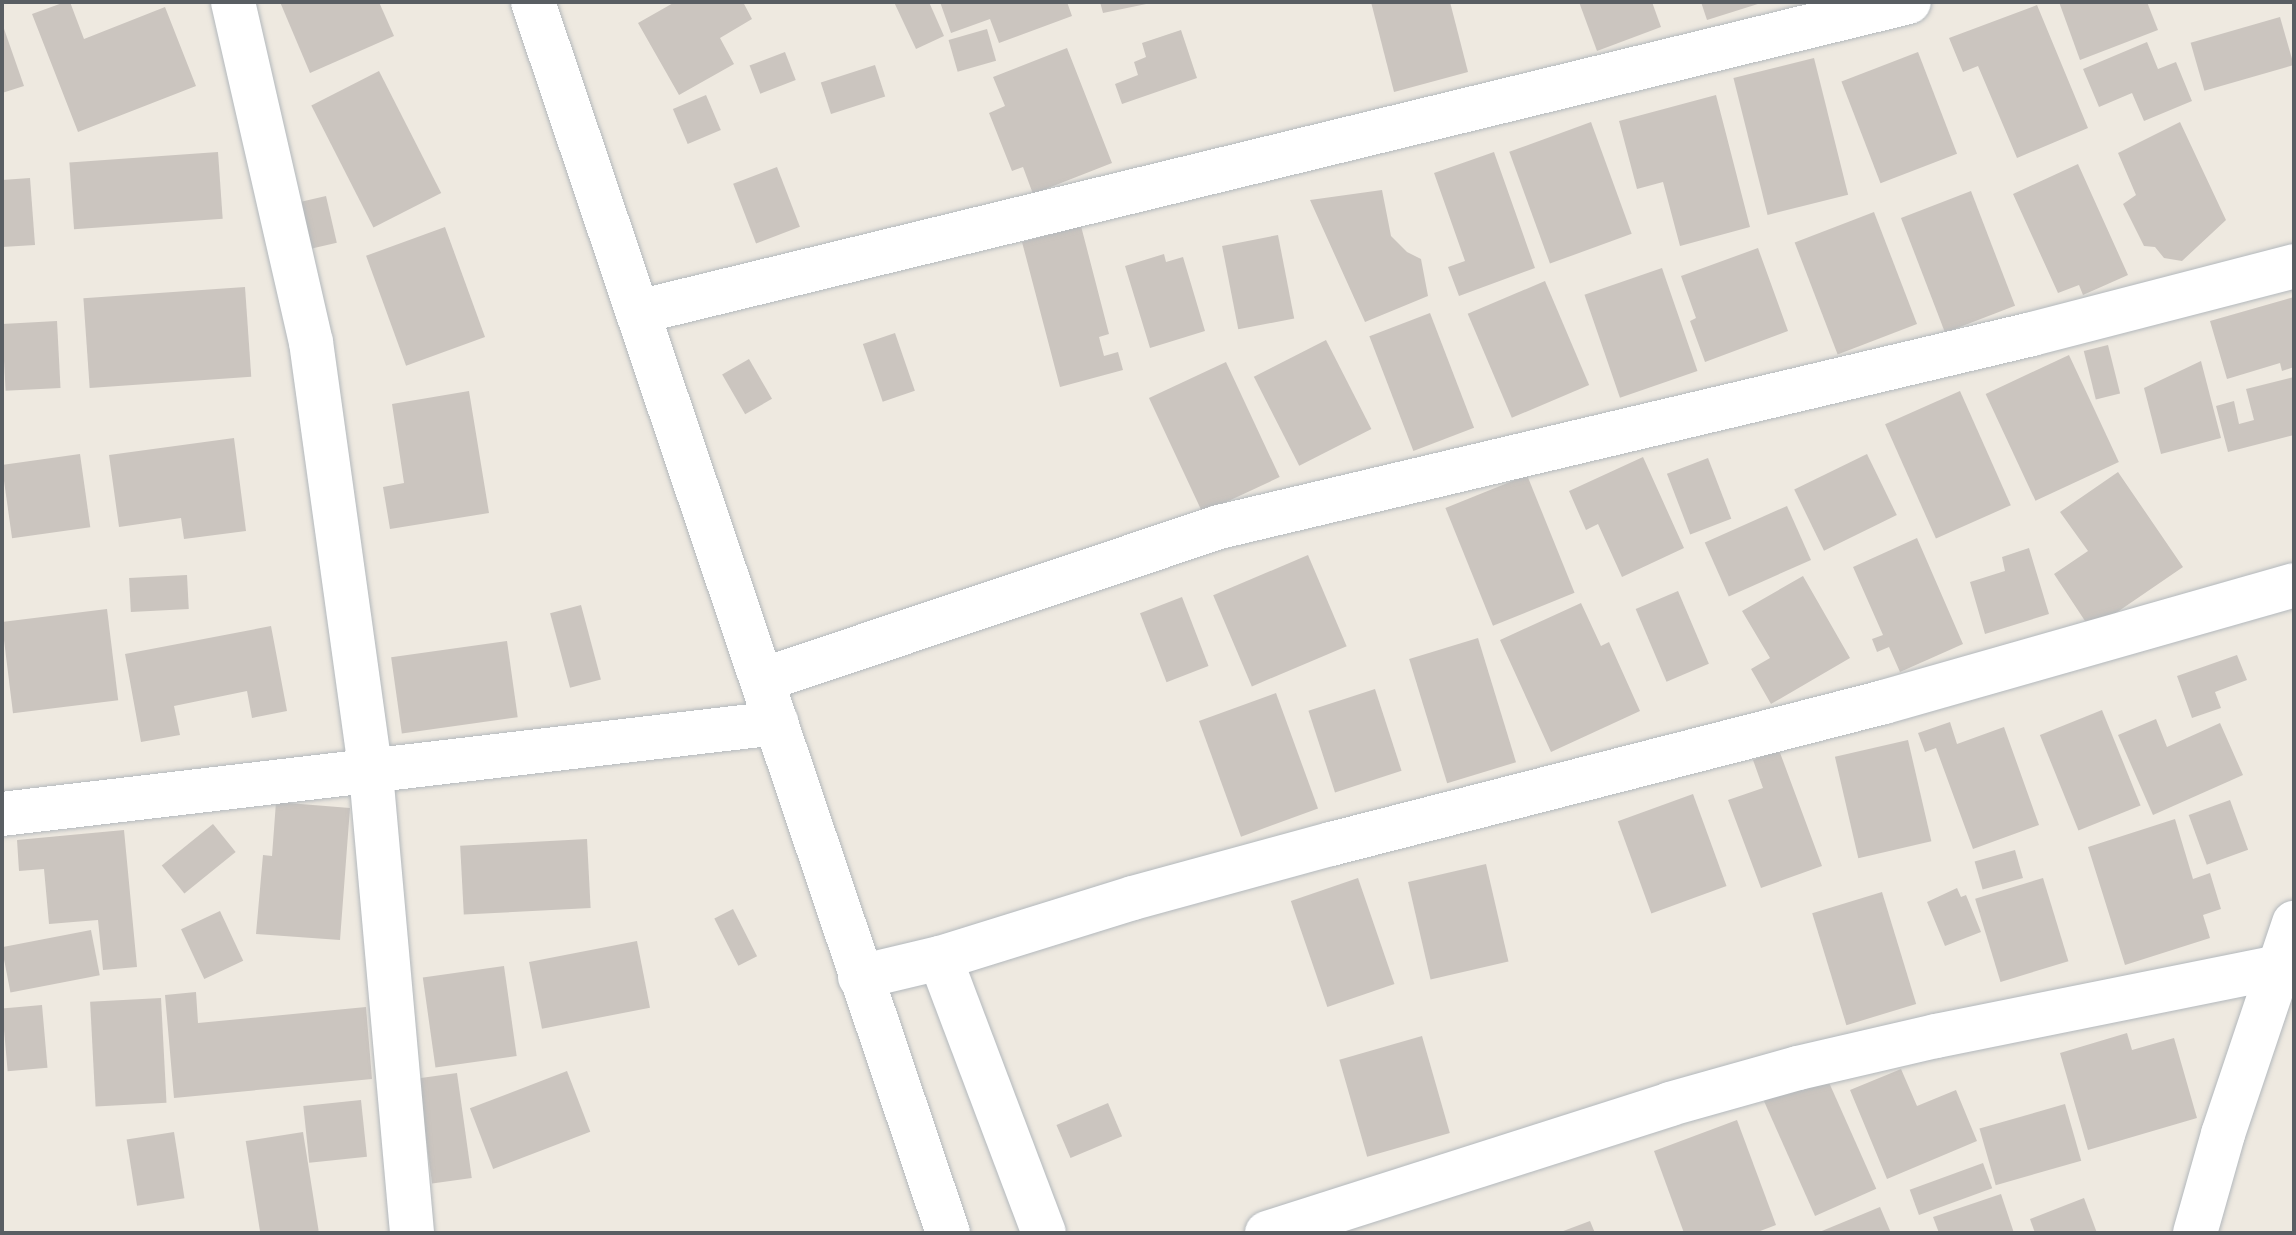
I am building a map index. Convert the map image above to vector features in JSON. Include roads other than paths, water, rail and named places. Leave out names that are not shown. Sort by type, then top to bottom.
[{"type":"street","points":[[233,2],[311,342],[371,773],[412,1233]]},
{"type":"street","points":[[533,2],[948,1233]]},
{"type":"street","points":[[638,312],[1909,2]]},
{"type":"street","points":[[762,680],[1219,527],[2032,334],[2294,266]]},
{"type":"street","points":[[860,977],[940,958],[1133,898],[1331,844],[1884,702],[2294,585]]},
{"type":"street","points":[[2,814],[777,723]]},
{"type":"street","points":[[2195,1233],[2285,966],[2294,923]]},
{"type":"street","points":[[940,958],[1044,1233]]},
{"type":"street","points":[[1267,1233],[1655,1108],[1798,1068],[2082,1005],[2285,966]]}]
